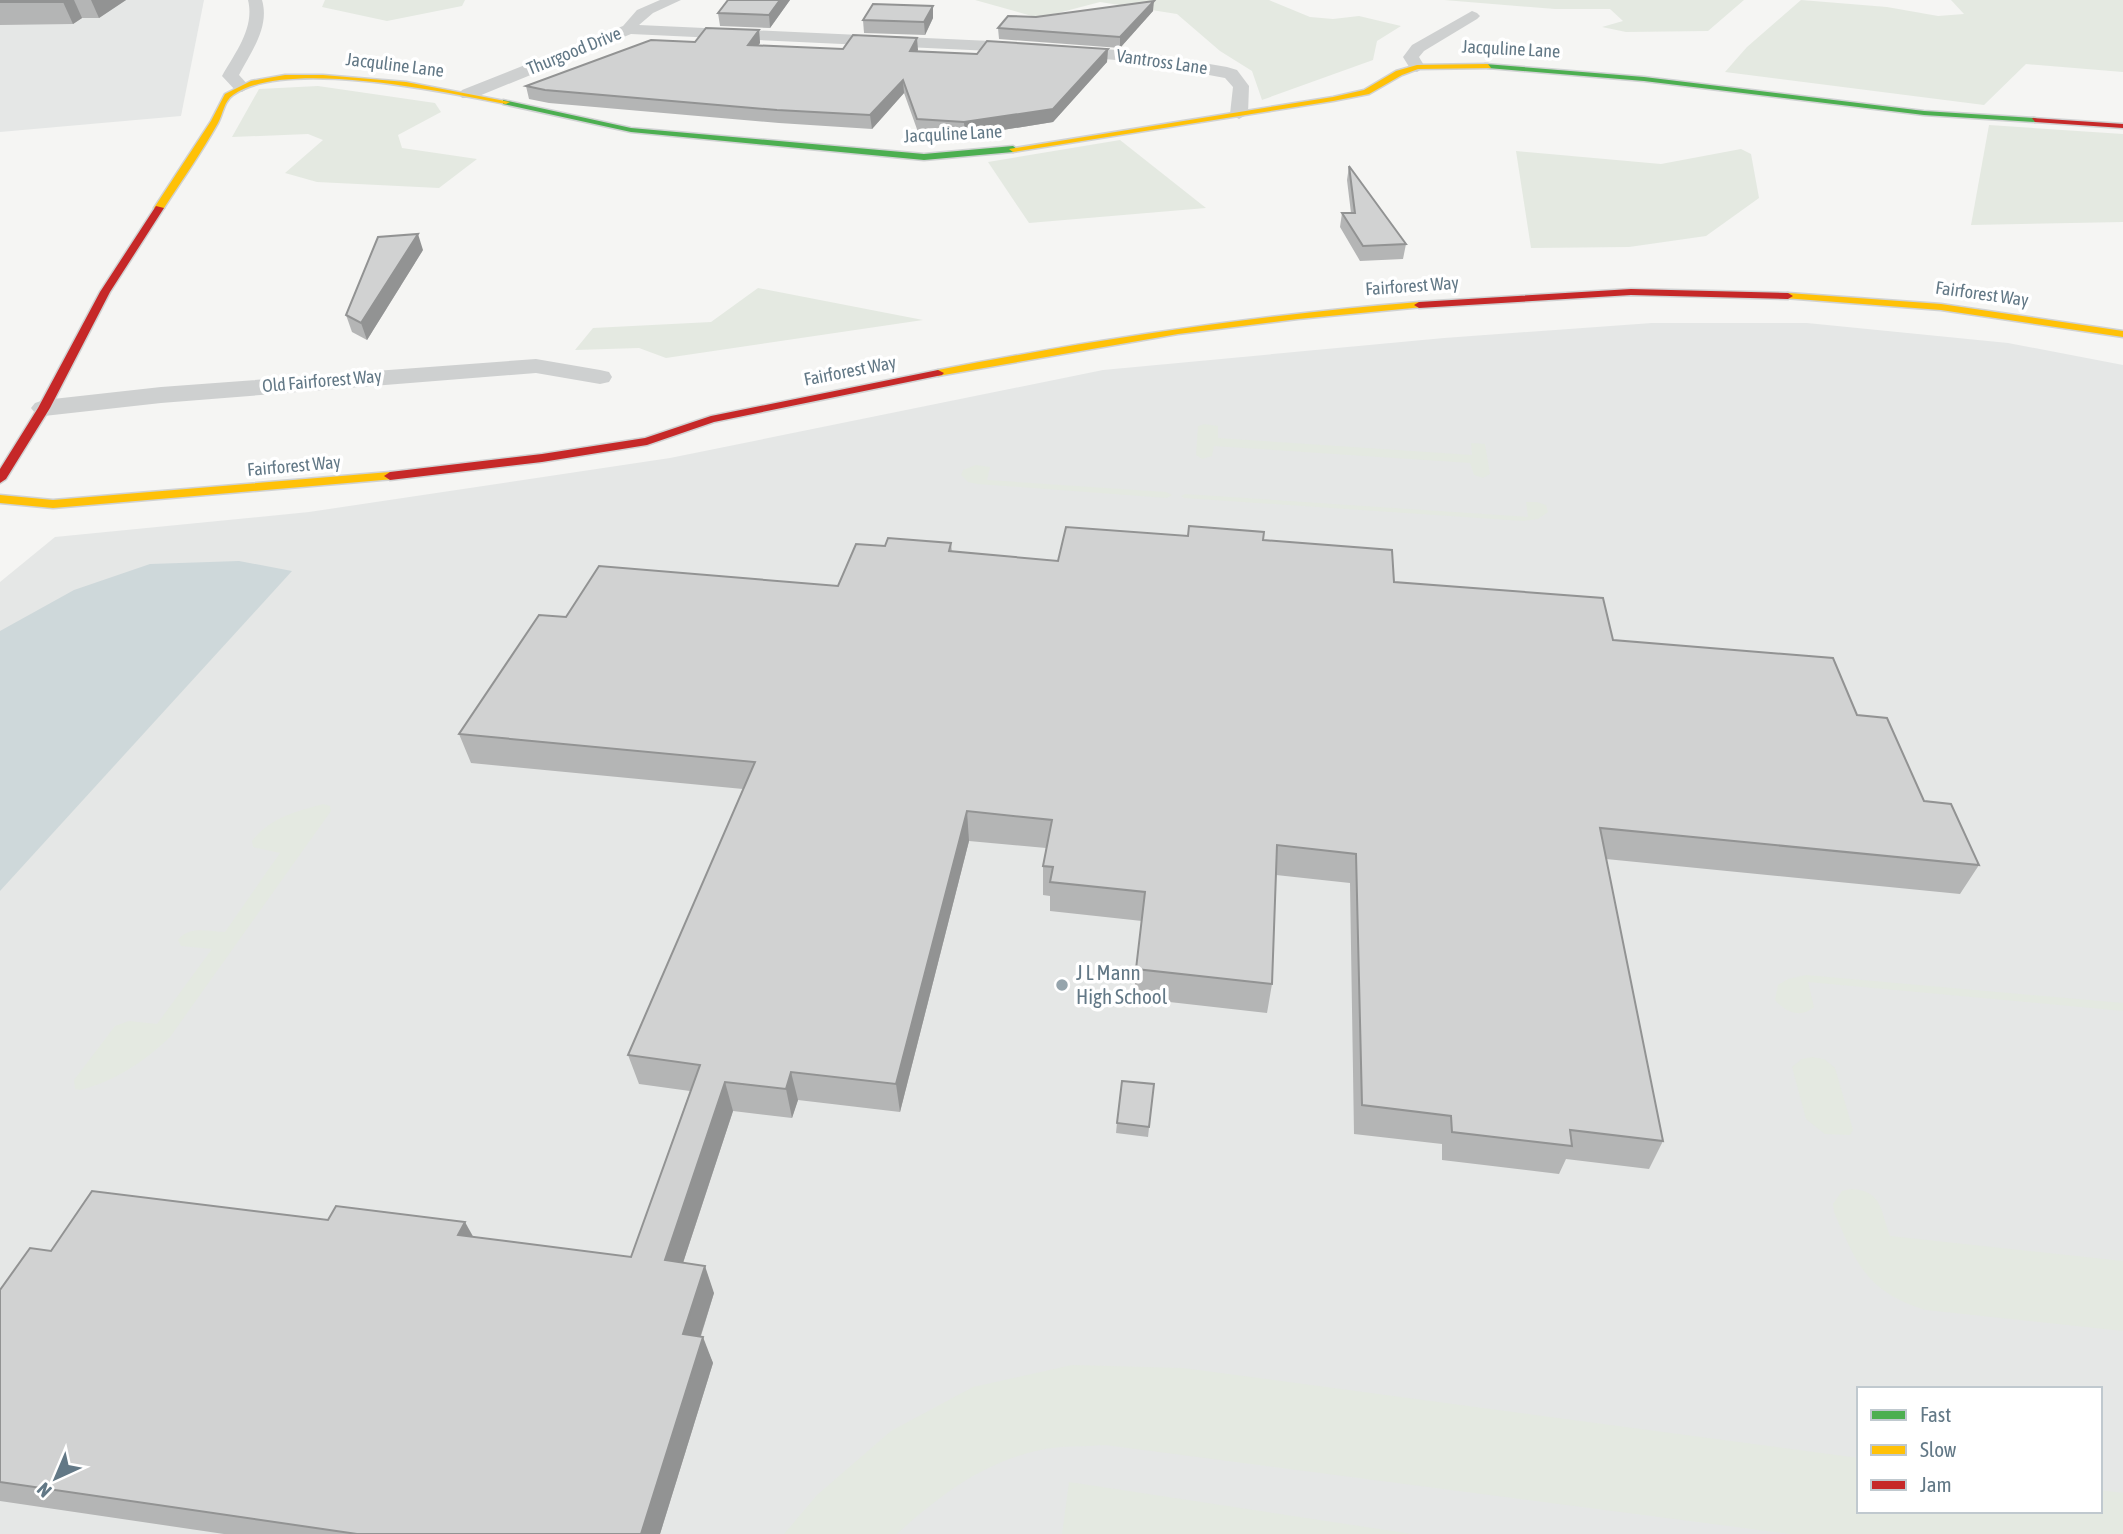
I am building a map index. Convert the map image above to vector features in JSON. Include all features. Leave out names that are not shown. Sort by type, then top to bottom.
[{"type":"street","points":[[0,480],[44,408],[105,292],[215,121],[221,106],[230,94],[242,87],[230,76],[256,24],[259,10],[255,0]]},
{"type":"street","name":"Thurgood Drive","points":[[468,94],[629,29],[642,13],[674,0]]},
{"type":"street","points":[[1417,67],[1411,57],[1418,48],[1472,16]]},
{"type":"street","name":"Vantross Lane","points":[[629,29],[1035,48],[1168,60],[1202,65],[1231,74],[1241,86],[1239,114]]},
{"type":"street","name":"Jacquline Lane","points":[[242,87],[282,78],[336,77],[396,82],[468,94],[631,130],[924,157],[997,152],[1366,92],[1399,73],[1417,67],[1487,65],[1574,71],[1924,113],[2123,126]]},
{"type":"street","name":"Fairforest Way","points":[[0,497],[53,504],[430,472],[647,441],[711,418],[1150,333],[1323,312],[1631,292],[1816,296],[1941,307],[2123,334]]},
{"type":"street","name":"Old Fairforest Way","points":[[44,408],[175,393],[536,366],[600,377]]},
{"type":"street","name":"Fairforest Way","points":[[655,419],[711,418]]},
{"type":"street","name":"Fairforest Way","points":[[0,497],[38,486]]},
{"type":"shaded area","points":[[0,0],[204,0],[181,116],[0,132]]},
{"type":"shaded area","points":[[325,0],[465,0],[462,6],[387,21],[322,7]]},
{"type":"shaded area","points":[[975,0],[1269,0],[1310,17],[1333,19],[1359,16],[1401,26],[1377,41],[1373,60],[1262,100],[1252,71],[1220,51],[1177,14],[1100,2],[1039,18]]},
{"type":"shaded area","points":[[1444,0],[1744,0],[1708,31],[1626,32],[1602,27],[1623,21],[1610,9],[1555,9]]},
{"type":"shaded area","points":[[1801,0],[1887,7],[1938,16],[1964,14],[1951,0],[2123,0],[2123,72],[2026,64],[1984,105],[1725,72],[1747,47]]},
{"type":"shaded area","points":[[318,86],[435,103],[441,112],[398,135],[402,148],[477,159],[439,188],[317,182],[285,173],[323,140],[308,134],[232,137],[259,89]]},
{"type":"shaded area","points":[[1989,125],[2123,134],[2123,222],[1971,225]]},
{"type":"shaded area","points":[[1120,140],[1206,208],[1029,223],[988,162]]},
{"type":"shaded area","points":[[1741,149],[1751,154],[1759,198],[1706,236],[1629,247],[1531,248],[1516,151],[1661,164]]},
{"type":"shaded area","points":[[758,288],[923,320],[666,358],[639,348],[575,350],[593,328],[711,322]]},
{"type":"shaded area","name":"J L Mann High School","points":[[1652,323],[1807,323],[2008,343],[2123,365],[2123,1534],[0,1534],[0,582],[55,537],[309,512],[670,458],[1103,370],[1444,338]]},
{"type":"shaded area","points":[[1198,426],[1218,426],[1218,438],[1472,455],[1471,443],[1485,444],[1490,474],[1483,478],[1474,475],[1470,463],[1214,446],[1212,456],[1202,459],[1196,455]]},
{"type":"shaded area","points":[[976,465],[990,467],[987,480],[1166,492],[1172,495],[1167,498],[968,482],[961,475],[963,470]]},
{"type":"shaded area","points":[[1185,494],[1528,517],[1526,502],[1537,502],[1546,505],[1548,512],[1538,519],[1523,521],[1181,496]]},
{"type":"shaded area","points":[[239,561],[292,571],[0,891],[0,631],[74,590],[150,564]]},
{"type":"shaded area","points":[[323,804],[330,806],[331,811],[170,1037],[150,1055],[117,1076],[93,1086],[75,1089],[74,1080],[115,1026],[129,1021],[157,1024],[212,949],[181,946],[178,940],[188,932],[225,932],[280,853],[253,847],[252,841],[275,821]]},
{"type":"shaded area","points":[[1806,975],[2123,1003],[2123,1011],[1808,982],[1814,1007],[1804,1013],[1793,1013],[1783,1008],[1775,1000],[1778,985],[1788,979]]},
{"type":"shaded area","points":[[1802,1059],[1824,1059],[1835,1068],[1853,1130],[1850,1135],[1825,1134],[1806,1119],[1792,1067]]},
{"type":"shaded area","points":[[1851,1189],[1875,1198],[1882,1210],[1890,1236],[2123,1261],[2123,1331],[1926,1310],[1890,1295],[1866,1274],[1834,1212],[1833,1204],[1842,1191]]},
{"type":"shaded area","points":[[1072,1365],[1183,1368],[1857,1458],[1857,1513],[2102,1513],[2102,1490],[2123,1493],[2123,1534],[1790,1534],[1105,1445],[1048,1448],[999,1463],[963,1482],[929,1506],[897,1534],[784,1534],[817,1495],[891,1431],[973,1387]]},
{"type":"shaded area","points":[[1069,1482],[1412,1534],[1062,1534]]},
{"type":"building","points":[[0,0],[66,0],[0,2]]},
{"type":"building","points":[[728,0],[780,0],[769,15],[718,13]]},
{"type":"building","points":[[1154,1],[1120,37],[998,28],[1008,16],[1036,17]]},
{"type":"building","points":[[873,4],[933,6],[924,22],[863,20]]},
{"type":"building","points":[[706,28],[759,30],[748,45],[843,49],[853,35],[917,38],[910,51],[977,54],[987,41],[1108,49],[1053,109],[964,122],[917,119],[903,80],[870,115],[777,110],[545,90],[526,86],[651,40],[695,42]]},
{"type":"building","points":[[1349,166],[1406,244],[1363,246],[1342,213],[1355,213]]},
{"type":"building","points":[[418,234],[361,323],[346,315],[378,237]]},
{"type":"building","points":[[1189,526],[1264,532],[1263,540],[1392,550],[1394,582],[1603,598],[1613,640],[1833,658],[1857,715],[1887,718],[1924,801],[1951,804],[1979,865],[1600,828],[1663,1141],[1570,1130],[1572,1146],[1452,1132],[1451,1116],[1362,1105],[1356,854],[1277,845],[1272,984],[1136,969],[1145,892],[1050,882],[1053,867],[1043,866],[1052,820],[967,811],[896,1084],[791,1072],[786,1089],[725,1082],[665,1260],[705,1266],[683,1334],[703,1337],[641,1534],[357,1534],[0,1482],[0,1290],[30,1248],[51,1251],[92,1191],[328,1220],[336,1206],[465,1222],[458,1235],[631,1257],[700,1065],[628,1055],[755,762],[459,734],[539,615],[566,617],[599,566],[838,586],[856,544],[885,546],[888,538],[951,543],[949,551],[1058,561],[1066,527],[1188,536]]},
{"type":"building","points":[[1122,1081],[1154,1084],[1149,1127],[1117,1123]]},
{"type":"traffic: fast","points":[[1488,66],[1644,79],[1924,113],[2035,120]]},
{"type":"traffic: fast","points":[[506,102],[631,130],[924,157],[1013,149]]},
{"type":"traffic: slow","points":[[1013,149],[1333,99],[1366,92],[1399,73],[1417,67],[1488,66]]},
{"type":"traffic: slow","points":[[159,208],[215,121],[225,99],[231,93],[253,83],[285,78],[364,79],[446,90],[506,102]]},
{"type":"traffic: slow","points":[[1788,296],[1941,307],[2123,334]]},
{"type":"traffic: slow","points":[[938,373],[1178,331],[1419,305]]},
{"type":"traffic: slow","points":[[0,499],[53,504],[390,476]]},
{"type":"traffic: jam","points":[[2035,120],[2123,126]]},
{"type":"traffic: jam","points":[[0,479],[44,408],[105,292],[159,208]]},
{"type":"traffic: jam","points":[[1419,305],[1631,292],[1788,296]]},
{"type":"traffic: jam","points":[[390,476],[542,458],[647,441],[711,419],[938,373]]},
{"type":"place","name":"J L Mann High School","points":[[1062,985]]}]
